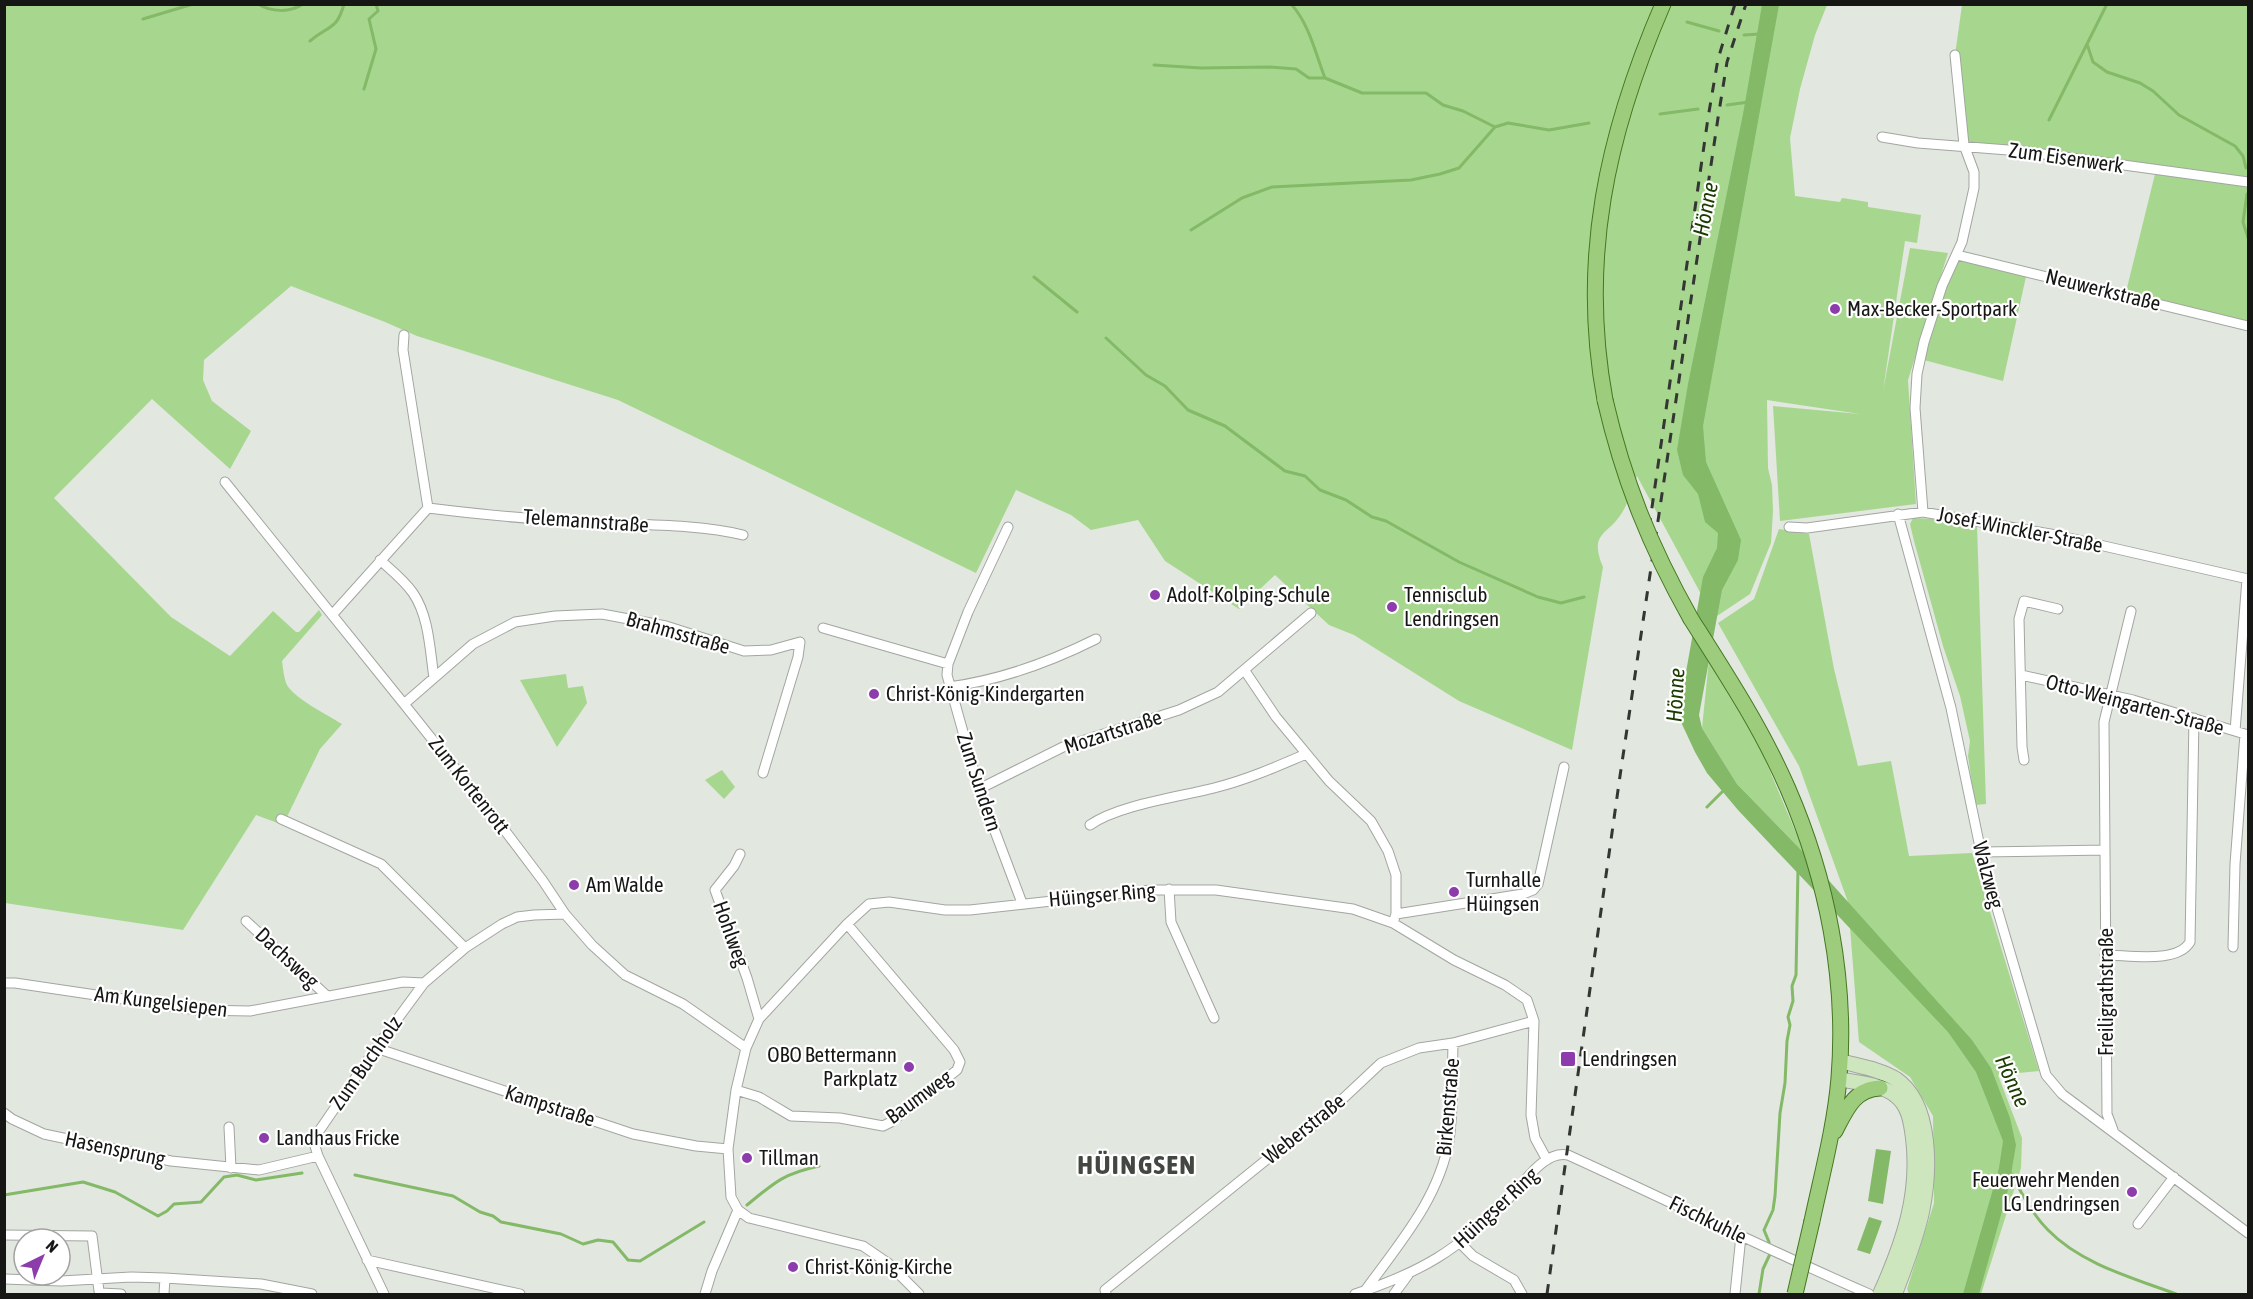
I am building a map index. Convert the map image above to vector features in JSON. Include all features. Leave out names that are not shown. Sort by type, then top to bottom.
[{"type":"main road","points":[[1663,4],[1636,70],[1616,133],[1599,216],[1596,258],[1598,364],[1625,478],[1652,542],[1669,580],[1691,619],[1740,697],[1769,749],[1804,830],[1826,900],[1839,996],[1841,1030],[1839,1079],[1830,1141],[1794,1294]]},
{"type":"main road","points":[[1840,1061],[1877,1071],[1897,1080],[1914,1098],[1922,1121],[1926,1171],[1922,1211],[1913,1245],[1895,1294]]},
{"type":"main road","points":[[1839,1079],[1880,1088],[1899,1098],[1908,1114],[1914,1147],[1914,1192],[1908,1225],[1880,1294]]},
{"type":"main road","points":[[1830,1141],[1851,1102],[1864,1091],[1880,1088]]},
{"type":"street","points":[[1923,512],[1915,391],[1924,342],[1942,286],[1958,255],[1974,188],[1974,172],[1964,146],[1955,55]]},
{"type":"street","name":"Zum Eisenwerk","points":[[1882,137],[2021,150],[2248,182]]},
{"type":"street","name":"Neuwerkstraße","points":[[1958,255],[2248,326]]},
{"type":"street","points":[[332,615],[428,508],[403,350],[404,335]]},
{"type":"street","name":"Zum Kortenrott","points":[[225,482],[506,832],[565,914],[592,945],[625,975],[683,1004],[746,1048]]},
{"type":"street","name":"Telemannstraße","points":[[428,508],[580,522],[730,532],[743,536]]},
{"type":"street","name":"Josef-Winckler-Straße","points":[[1789,527],[1807,528],[1923,512],[2056,535],[2248,579]]},
{"type":"street","name":"Walzweg","points":[[1898,514],[1951,708],[1981,852],[2046,1075],[2062,1094],[2248,1233]]},
{"type":"street","name":"Zum Sundern","points":[[1008,527],[968,612],[948,664],[949,687],[979,789],[1022,903]]},
{"type":"street","points":[[380,560],[413,593],[420,608],[425,621],[434,678]]},
{"type":"street","points":[[2235,731],[2248,579]]},
{"type":"street","name":"Otto-Weingarten-Straße","points":[[2025,760],[2022,747],[2019,619],[2024,601],[2058,609]]},
{"type":"street","name":"Freiligrathstraße","points":[[2114,1132],[2107,1114],[2104,722],[2131,611]]},
{"type":"street","name":"Mozartstraße","points":[[979,789],[1063,747],[1179,710],[1218,692],[1311,613]]},
{"type":"street","name":"Brahmsstraße","points":[[404,704],[473,644],[515,622],[555,616],[602,614],[644,620],[744,651],[771,650],[800,642],[798,657],[763,773]]},
{"type":"street","points":[[823,628],[948,664]]},
{"type":"street","points":[[949,687],[1013,672],[1063,655],[1096,639]]},
{"type":"street","points":[[1245,671],[1276,717],[1306,754],[1342,795],[1371,821],[1388,851],[1396,875],[1394,918],[1523,894],[1533,890],[1538,884],[1564,767]]},
{"type":"street","name":"Otto-Weingarten-Straße","points":[[2021,675],[2112,694],[2247,735]]},
{"type":"street","points":[[2105,955],[2175,955],[2187,948],[2190,942],[2194,718]]},
{"type":"street","points":[[2233,947],[2235,864],[2247,735]]},
{"type":"street","points":[[1090,825],[1108,814],[1218,787],[1259,774],[1306,754]]},
{"type":"street","points":[[281,819],[381,864],[465,948]]},
{"type":"street","points":[[1981,852],[2105,850]]},
{"type":"street","name":"Hohlweg","points":[[740,854],[734,866],[715,890],[747,978],[759,1019]]},
{"type":"street","points":[[1168,889],[1171,922],[1214,1018]]},
{"type":"street","name":"Hüingser Ring","points":[[738,1210],[731,1197],[728,1149],[736,1090],[746,1048],[759,1019],[847,924],[869,904],[882,902],[945,910],[970,910],[1168,889],[1216,890],[1310,902],[1394,918],[1454,960],[1505,985],[1527,1000],[1534,1021],[1531,1115],[1535,1138],[1547,1160],[1496,1212],[1460,1244],[1408,1275],[1360,1293]]},
{"type":"street","name":"Zum Buchholz","points":[[318,1156],[315,1146],[319,1131],[424,983],[465,948],[502,924],[517,917],[565,914]]},
{"type":"street","name":"Dachsweg","points":[[246,921],[327,996]]},
{"type":"street","name":"Baumweg","points":[[736,1090],[759,1097],[791,1116],[840,1118],[883,1126],[957,1070],[960,1062],[949,1044],[847,924]]},
{"type":"street","name":"Am Kungelsiepen","points":[[4,983],[197,1010],[250,1011],[402,982],[424,983]]},
{"type":"street","name":"Weberstraße","points":[[1106,1294],[1105,1290],[1281,1148],[1317,1123],[1381,1063],[1419,1048],[1453,1042],[1534,1021]]},
{"type":"street","name":"Birkenstraße","points":[[1360,1293],[1419,1217],[1440,1174],[1449,1138],[1453,1042]]},
{"type":"street","name":"Kampstraße","points":[[376,1048],[633,1134],[696,1146],[728,1149]]},
{"type":"street","name":"Hasensprung","points":[[4,1113],[44,1134],[171,1161],[260,1170],[318,1156]]},
{"type":"street","points":[[229,1127],[231,1168]]},
{"type":"street","name":"Fischkuhle","points":[[1547,1160],[1561,1154],[1568,1155],[1869,1294]]},
{"type":"street","points":[[318,1156],[384,1294]]},
{"type":"street","points":[[2138,1224],[2174,1177]]},
{"type":"street","points":[[705,1294],[712,1271],[738,1210],[748,1218],[863,1246],[888,1263],[919,1294]]},
{"type":"street","points":[[4,1235],[92,1236],[100,1293],[121,1294]]},
{"type":"street","points":[[1735,1294],[1741,1236]]},
{"type":"street","points":[[1460,1244],[1473,1256],[1514,1280],[1522,1294]]},
{"type":"street","points":[[367,1260],[520,1294]]},
{"type":"street","name":"Hüingser Ring","points":[[1394,1294],[1408,1275]]},
{"type":"street","points":[[4,1279],[61,1281],[131,1277],[165,1278],[261,1284],[312,1294]]},
{"type":"street","points":[[164,1294],[165,1278]]},
{"type":"shaded area","points":[[4,5],[1827,5],[1815,35],[1800,89],[1790,138],[1795,196],[1840,202],[1842,198],[1868,202],[1868,207],[1921,215],[1917,243],[1905,241],[1883,391],[1910,248],[1948,253],[1908,380],[1916,504],[1780,521],[1773,406],[1860,414],[1767,400],[1768,468],[1772,485],[1773,511],[1771,543],[1750,594],[1714,618],[1637,476],[1623,511],[1599,540],[1599,555],[1603,567],[1572,750],[1459,701],[1354,635],[1329,625],[1275,575],[1239,609],[1165,561],[1138,520],[1091,530],[1071,515],[1016,490],[976,573],[618,400],[417,336],[291,286],[204,360],[203,380],[212,401],[251,431],[230,469],[152,399],[54,498],[171,617],[230,656],[273,611],[296,632],[299,632],[319,610],[322,615],[282,661],[284,677],[287,685],[297,695],[342,724],[320,749],[283,825],[256,815],[183,930],[5,903]]},
{"type":"shaded area","points":[[1762,5],[1779,5],[1703,426],[1706,462],[1741,540],[1738,560],[1722,590],[1699,715],[1702,728],[1737,784],[1805,854],[1972,1040],[1991,1068],[2010,1118],[2016,1145],[2009,1186],[1979,1294],[1963,1294],[1999,1168],[2003,1141],[1976,1072],[1948,1032],[1738,810],[1707,773],[1681,722],[1686,672],[1703,577],[1717,548],[1718,533],[1705,522],[1698,494],[1683,475],[1677,450]]},
{"type":"shaded area","points":[[1962,5],[2248,5],[2248,326],[2125,296],[2156,170],[1964,145],[1950,61],[1955,55]]},
{"type":"shaded area","points":[[1957,255],[2027,272],[2003,381],[1920,359]]},
{"type":"shaded area","points":[[1913,518],[1977,525],[1986,804],[1975,805],[1968,756],[1970,741],[1960,696],[1943,646],[1914,541],[1910,524]]},
{"type":"shaded area","points":[[1779,529],[1809,534],[1834,669],[1858,766],[1891,761],[1909,856],[1972,853],[2039,1071],[1998,1075],[2022,1138],[2021,1168],[1981,1294],[1909,1294],[1907,1289],[1934,1203],[1933,1116],[1910,1077],[1859,1042],[1848,902],[1799,766],[1718,623],[1754,599]]},
{"type":"shaded area","points":[[1709,660],[1761,750],[1805,854],[1737,784],[1702,728]]},
{"type":"shaded area","points":[[566,674],[568,688],[583,686],[587,703],[557,747],[520,680]]},
{"type":"shaded area","points":[[722,770],[735,787],[724,799],[705,780]]},
{"type":"shaded area","points":[[1876,1149],[1891,1151],[1883,1204],[1868,1201]]},
{"type":"shaded area","points":[[1869,1217],[1882,1221],[1870,1254],[1857,1250]]},
{"type":"waterway","points":[[143,19],[193,4]]},
{"type":"waterway","points":[[258,4],[269,9],[280,10],[292,9],[303,4]]},
{"type":"waterway","points":[[310,41],[335,23],[344,4]]},
{"type":"waterway","points":[[364,89],[376,49],[369,19],[378,11],[376,4]]},
{"type":"waterway","points":[[1291,4],[1303,20],[1325,78]]},
{"type":"waterway","points":[[2049,120],[2107,4]]},
{"type":"waterway","points":[[1687,22],[1719,31]]},
{"type":"waterway","points":[[1744,35],[1760,34]]},
{"type":"waterway","points":[[2087,44],[2093,62],[2107,72],[2140,83],[2153,91],[2179,115],[2235,146],[2243,156],[2246,168]]},
{"type":"waterway","points":[[1154,65],[1296,69],[1309,78],[1325,78],[1362,93],[1426,93],[1443,105],[1463,111],[1495,127],[1508,123],[1549,130],[1589,123]]},
{"type":"waterway","points":[[1727,105],[1749,102]]},
{"type":"waterway","points":[[1660,114],[1698,109]]},
{"type":"waterway","points":[[1191,230],[1242,198],[1272,187],[1411,180],[1459,168],[1495,127]]},
{"type":"waterway","points":[[2247,194],[2243,222],[2248,238]]},
{"type":"waterway","points":[[1034,277],[1077,312]]},
{"type":"waterway","points":[[1106,338],[1146,375],[1165,386],[1188,410],[1225,426],[1285,471],[1305,476],[1320,490],[1346,500],[1372,517],[1386,521],[1459,562],[1538,597],[1561,603],[1584,597]]},
{"type":"waterway","points":[[1707,807],[1725,789]]},
{"type":"waterway","points":[[1759,1294],[1763,1269],[1770,1254],[1769,1242],[1764,1230],[1773,1210],[1775,1196],[1780,1113],[1790,1025],[1788,1017],[1793,1001],[1792,986],[1796,975],[1798,868]]},
{"type":"waterway","points":[[747,1205],[780,1180],[796,1172],[819,1166]]},
{"type":"waterway","points":[[2010,1172],[2037,1217],[2061,1242],[2108,1269],[2176,1294]]},
{"type":"waterway","points":[[4,1195],[83,1182],[115,1192],[158,1216],[174,1204],[201,1202],[224,1177],[237,1175],[256,1180],[302,1173]]},
{"type":"waterway","points":[[355,1175],[453,1196],[501,1222],[561,1234],[583,1244],[598,1240],[613,1242],[628,1260],[640,1261],[704,1222]]},
{"type":"railway","points":[[1649,528],[1708,118],[1718,59],[1735,4]]},
{"type":"railway","points":[[1547,1294],[1620,776],[1718,118],[1727,62],[1746,4]]},
{"type":"place","name":"Max-Becker-Sportpark","points":[[1835,309]]},
{"type":"place","name":"Adolf-Kolping-Schule","points":[[1155,595]]},
{"type":"place","name":"Tennisclub Lendringsen","points":[[1392,607]]},
{"type":"place","name":"Christ-König-Kindergarten","points":[[874,694]]},
{"type":"place","name":"Am Walde","points":[[574,885]]},
{"type":"place","name":"Turnhalle Hüingsen","points":[[1454,892]]},
{"type":"place","name":"Lendringsen","points":[[1568,1059]]},
{"type":"place","name":"OBO Bettermann Parkplatz","points":[[909,1067]]},
{"type":"place","name":"Landhaus Fricke","points":[[264,1138]]},
{"type":"place","name":"Tillman","points":[[747,1158]]},
{"type":"place","name":"Feuerwehr Menden LG Lendringsen","points":[[2132,1192]]},
{"type":"place","name":"Christ-König-Kirche","points":[[793,1267]]},
{"type":"district","name":"HÜINGSEN","points":[[1137,1165]]},
{"type":"water label","name":"Hönne","points":[[1705,209]]},
{"type":"water label","name":"Hönne","points":[[1675,695]]},
{"type":"water label","name":"Hönne","points":[[2013,1081]]}]
